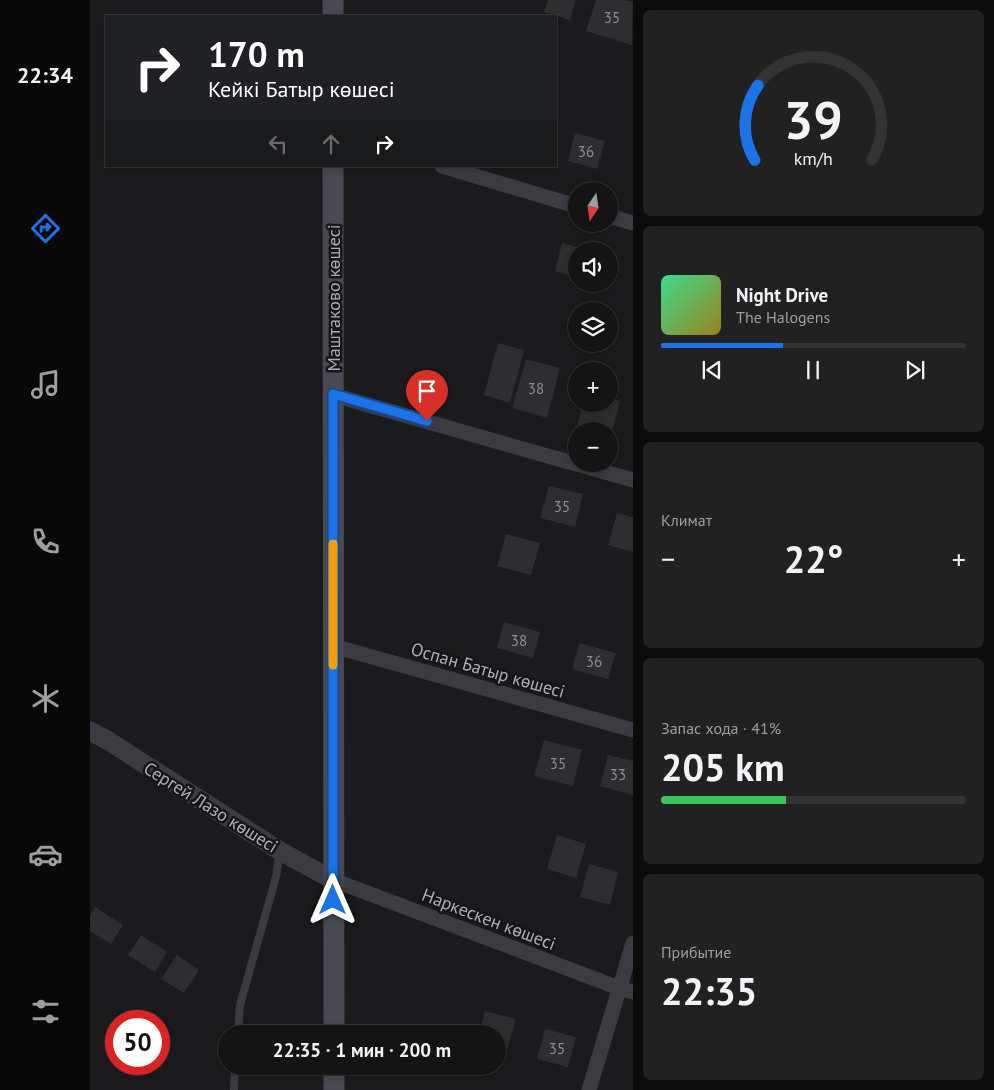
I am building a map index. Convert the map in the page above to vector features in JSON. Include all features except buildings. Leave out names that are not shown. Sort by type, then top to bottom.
[{"type":"main road","points":[[333,0],[333,15]]},
{"type":"main road","name":"Маштаково көшесі","points":[[333,167],[334,1025]]},
{"type":"main road","points":[[334,1075],[334,1090]]},
{"type":"street","points":[[445,167],[568,204]]},
{"type":"street","points":[[618,219],[633,223]]},
{"type":"street","points":[[333,394],[568,461]]},
{"type":"street","points":[[605,472],[633,480]]},
{"type":"street","name":"Оспан Батыр көшесі","points":[[333,646],[633,730]]},
{"type":"street","name":"Сергей Лазо көшесі","points":[[90,731],[280,851],[333,880]]},
{"type":"street","name":"Наркескен көшесі","points":[[333,880],[626,990]]},
{"type":"street","points":[[589,1090],[626,990],[633,942]]},
{"type":"lane","points":[[239,1025],[240,1005],[276,878],[280,851]]},
{"type":"lane","points":[[234,1090],[235,1075]]},
{"type":"slow traffic","points":[[333,544],[333,665]]},
{"type":"route","points":[[333,900],[333,394],[427,421]]}]
